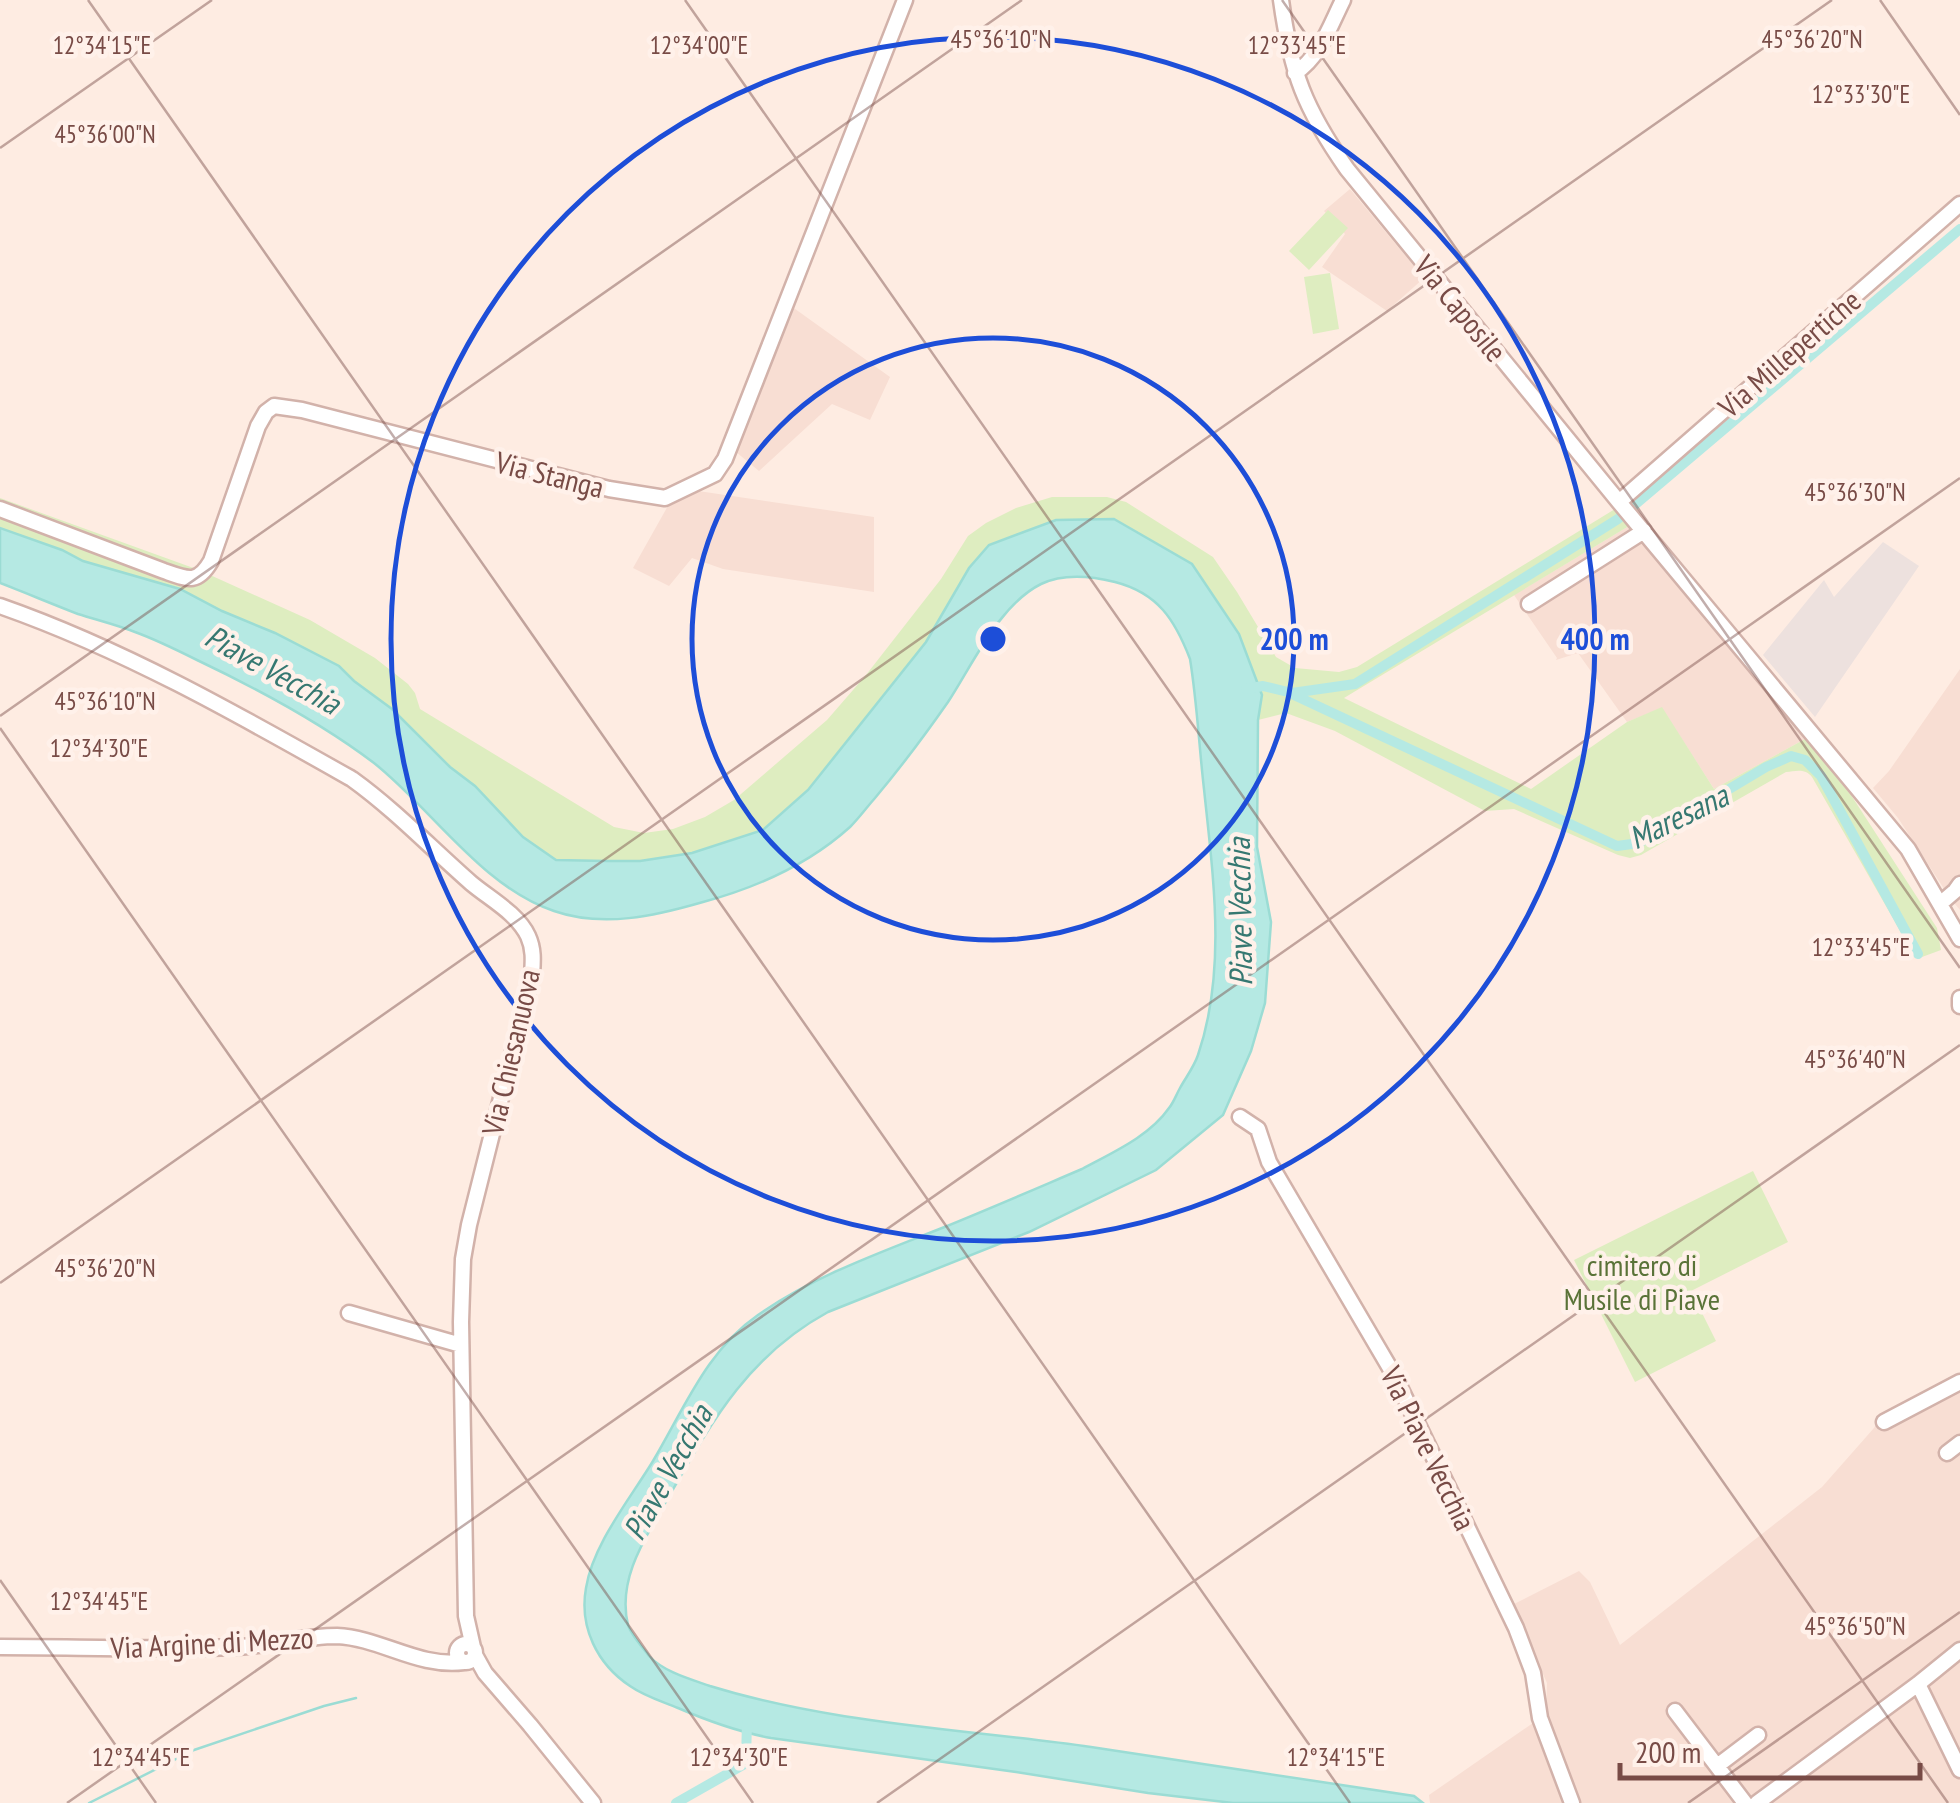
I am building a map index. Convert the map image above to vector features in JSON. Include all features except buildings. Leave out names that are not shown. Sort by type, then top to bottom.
[{"type":"street","name":"Via Stanga","points":[[0,510],[164,571],[196,578],[211,561],[258,426],[274,406],[642,496],[665,498],[715,474],[725,458],[905,0]]},
{"type":"street","name":"Via Caposile","points":[[1281,0],[1295,73],[1317,124],[1347,169],[1908,850],[1959,942]]},
{"type":"street","points":[[1295,73],[1305,67],[1321,44],[1343,0]]},
{"type":"street","name":"Via Millepertiche","points":[[1631,515],[1960,204]]},
{"type":"street","points":[[1529,604],[1631,515]]},
{"type":"street","name":"Via Chiesanuova","points":[[0,606],[95,642],[352,779],[406,822],[521,926],[528,938],[533,954],[532,975],[464,1258],[466,1654]]},
{"type":"street","points":[[1940,903],[1960,884]]},
{"type":"street","points":[[1960,998],[1960,1006]]},
{"type":"street","name":"Via Piave Vecchia","points":[[1240,1117],[1258,1129],[1269,1162],[1403,1392],[1516,1628],[1533,1673],[1540,1718],[1572,1803]]},
{"type":"street","points":[[349,1313],[462,1345]]},
{"type":"street","points":[[1884,1422],[1960,1382]]},
{"type":"street","points":[[1946,1453],[1960,1444]]},
{"type":"street","name":"Via Argine di Mezzo","points":[[0,1647],[242,1646],[332,1636],[356,1638],[420,1659],[466,1654]]},
{"type":"street","points":[[466,1654],[593,1803]]},
{"type":"street","points":[[1757,1803],[1958,1655]]},
{"type":"street","points":[[1918,1684],[1960,1770]]},
{"type":"street","points":[[1675,1711],[1745,1803]]},
{"type":"street","points":[[1717,1766],[1758,1735]]},
{"type":"shaded area","points":[[1350,189],[1424,278],[1387,311],[1322,267],[1345,234],[1324,211]]},
{"type":"shaded area","points":[[784,301],[890,377],[870,420],[832,404],[759,471],[724,442]]},
{"type":"shaded area","points":[[678,488],[874,517],[874,592],[723,569],[692,558],[669,586],[633,568]]},
{"type":"shaded area","points":[[1629,526],[1805,739],[1714,789],[1662,708],[1627,722],[1578,653],[1556,660],[1514,595]]},
{"type":"shaded area","points":[[1883,542],[1919,566],[1815,717],[1763,655],[1824,580],[1834,597]]},
{"type":"shaded area","points":[[1960,669],[1960,910],[1873,788]]},
{"type":"shaded area","points":[[1960,1373],[1960,1803],[1430,1803],[1429,1795],[1546,1714],[1547,1683],[1512,1605],[1579,1571],[1590,1582],[1620,1645],[1822,1487],[1880,1417]]},
{"type":"green space","points":[[1328,210],[1348,228],[1309,270],[1289,251]]},
{"type":"green space","points":[[1330,273],[1339,329],[1313,334],[1304,277]]},
{"type":"green space","points":[[1052,497],[1107,497],[1126,502],[1213,557],[1276,657],[1295,668],[1339,672],[1357,667],[1615,509],[1629,526],[1344,698],[1531,789],[1627,722],[1662,707],[1714,789],[1805,739],[1851,795],[1937,928],[1941,950],[1922,957],[1914,955],[1812,777],[1803,771],[1786,772],[1630,858],[1514,809],[1485,811],[1335,731],[1286,713],[1258,720],[1262,695],[1239,634],[1193,564],[1114,519],[969,568],[926,642],[808,790],[763,830],[692,853],[640,861],[556,860],[523,837],[475,786],[339,666],[180,589],[83,561],[0,528],[0,498],[199,570],[310,620],[375,658],[408,684],[420,709],[614,827],[644,833],[673,829],[734,800],[827,720],[941,579],[968,536],[1016,508]]},
{"type":"green space","name":"cimitero di Musile di Piave","points":[[1753,1171],[1788,1242],[1691,1291],[1716,1341],[1635,1382],[1574,1260]]},
{"type":"water","name":"Piave Vecchia","points":[[1114,519],[1192,564],[1239,634],[1262,695],[1258,720],[1257,847],[1271,922],[1265,1003],[1251,1051],[1223,1115],[1156,1170],[1029,1232],[828,1312],[772,1352],[729,1399],[645,1538],[628,1580],[628,1625],[649,1656],[662,1666],[694,1681],[756,1699],[851,1717],[1091,1747],[1414,1796],[1423,1803],[1233,1803],[747,1733],[635,1690],[600,1656],[585,1617],[590,1571],[604,1538],[698,1382],[740,1329],[779,1301],[824,1277],[1082,1169],[1117,1150],[1161,1118],[1192,1068],[1207,1023],[1212,990],[1215,923],[1211,855],[1190,659],[1171,620],[1154,601],[1130,587],[1097,578],[1068,577],[1041,584],[1012,606],[913,751],[857,820],[834,840],[781,873],[742,890],[666,912],[591,919],[554,911],[504,884],[374,763],[266,695],[151,638],[0,583],[0,528],[83,561],[180,589],[339,666],[475,786],[523,837],[556,860],[640,861],[692,853],[763,830],[808,790],[926,642],[969,568],[989,545],[1056,520]]},
{"type":"waterway","points":[[1246,689],[1263,686],[1292,693],[1355,684],[1618,519],[1960,229]]},
{"type":"waterway","name":"Maresana","points":[[1294,695],[1617,846],[1639,843],[1766,767],[1791,756],[1805,760],[1821,776],[1918,954]]},
{"type":"waterway","points":[[89,1803],[194,1750],[356,1698]]},
{"type":"waterway","points":[[676,1803],[743,1765],[747,1723]]}]
